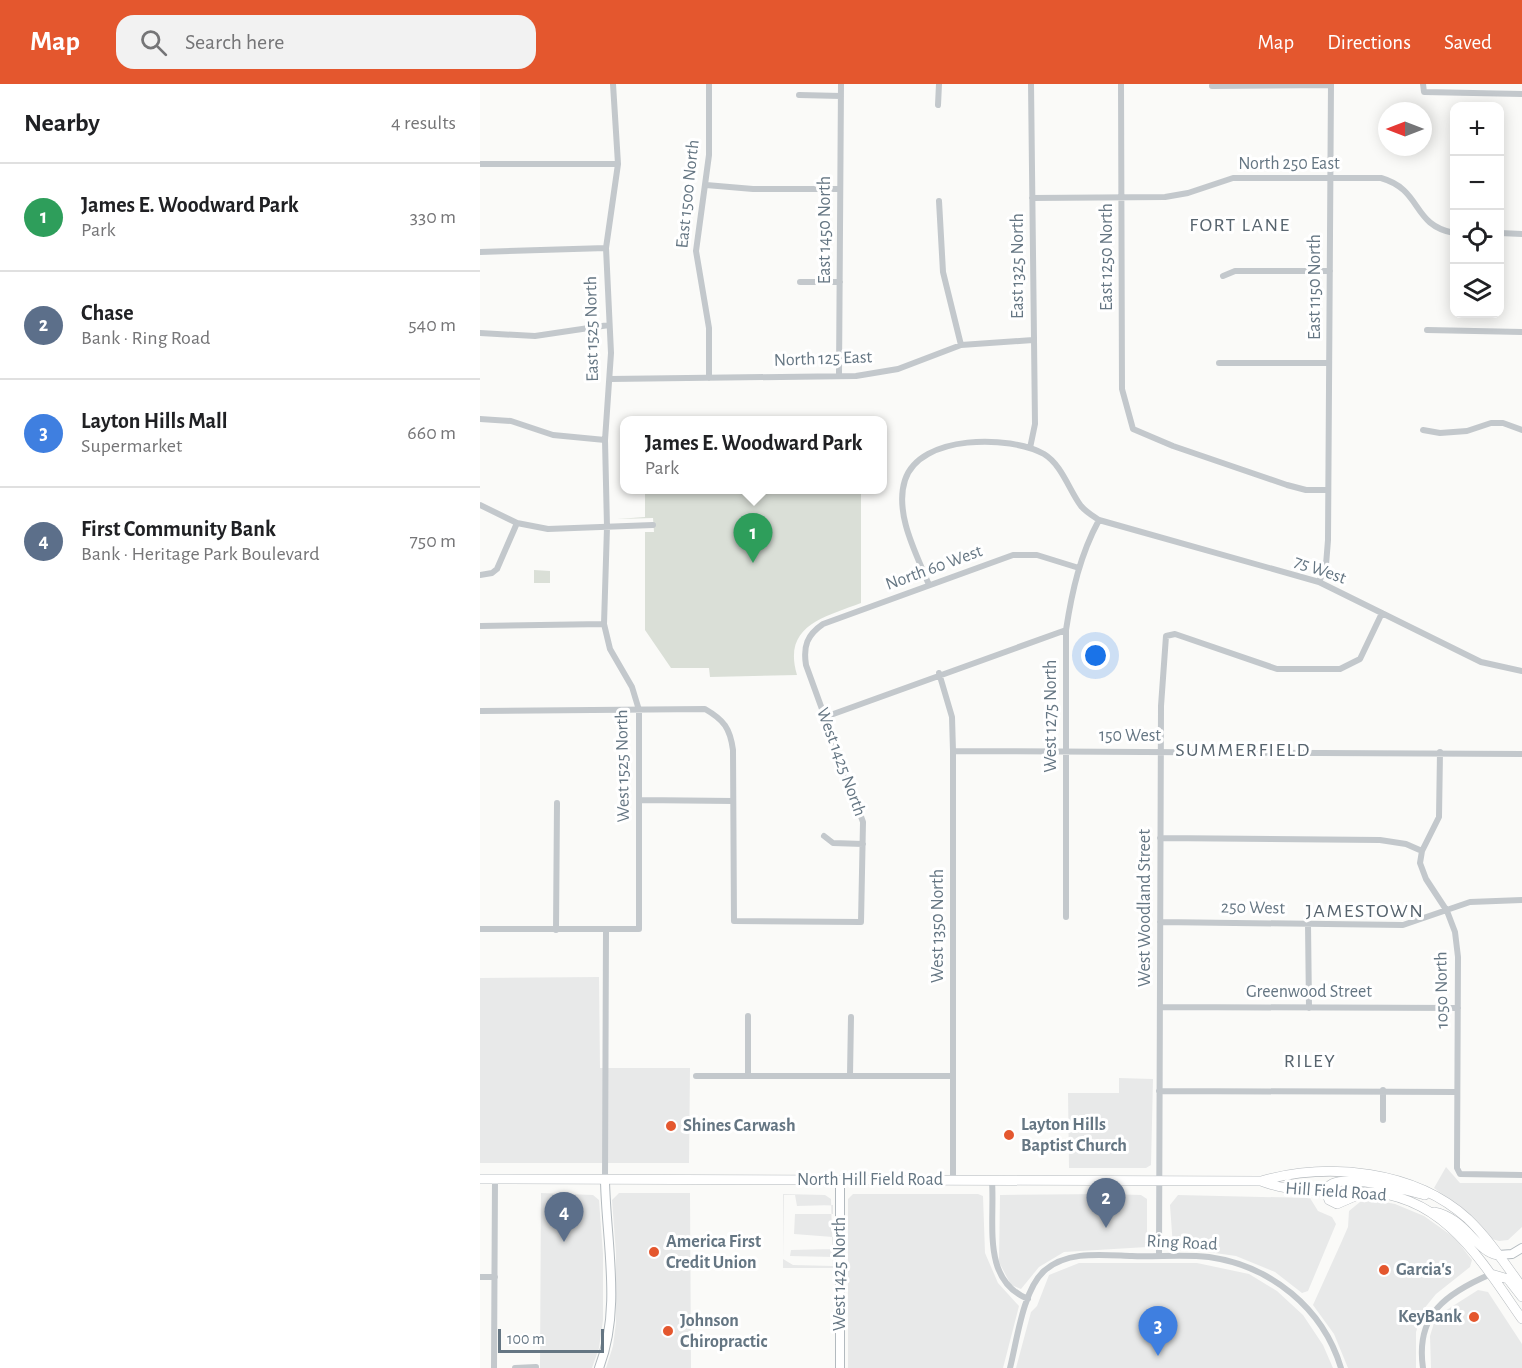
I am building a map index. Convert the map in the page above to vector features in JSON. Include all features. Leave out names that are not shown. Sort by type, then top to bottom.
[{"type":"main road","name":"Hill Field Road","points":[[1261,1181],[1284,1175],[1366,1174],[1404,1182],[1442,1199],[1470,1221],[1500,1255],[1522,1287]]},
{"type":"main road","name":"North Hill Field Road","points":[[480,1179],[1261,1181]]},
{"type":"main road","name":"Hill Field Road","points":[[1261,1181],[1284,1190],[1368,1192],[1398,1198],[1429,1211],[1459,1234],[1491,1274],[1522,1319]]},
{"type":"main road","points":[[1327,1191],[1335,1182],[1370,1182],[1442,1199]]},
{"type":"main road","points":[[1429,1211],[1448,1215],[1468,1231],[1486,1252],[1500,1255]]},
{"type":"main road","points":[[1491,1274],[1508,1279],[1522,1297]]},
{"type":"street","name":"East 1525 North","points":[[604,574],[607,527],[605,441],[610,379],[606,248],[618,164],[613,84]]},
{"type":"street","name":"East 1500 North","points":[[709,84],[706,185],[697,231],[696,251],[709,328],[710,378]]},
{"type":"street","name":"East 1450 North","points":[[839,376],[841,84]]},
{"type":"street","points":[[938,105],[939,84]]},
{"type":"street","name":"East 1325 North","points":[[1030,448],[1035,424],[1031,84]]},
{"type":"street","name":"East 1250 North","points":[[1121,84],[1122,389],[1133,429],[1173,446],[1287,485],[1306,490],[1328,490]]},
{"type":"street","points":[[1423,84],[1424,92],[1522,94]]},
{"type":"street","points":[[1212,86],[1331,85]]},
{"type":"street","name":"East 1150 North","points":[[1319,582],[1326,564],[1328,490],[1331,85]]},
{"type":"street","points":[[799,95],[841,96]]},
{"type":"street","points":[[480,164],[618,164]]},
{"type":"street","name":"North 250 East","points":[[1032,198],[1121,198],[1188,193],[1233,178],[1381,178],[1394,182],[1406,190],[1424,218],[1436,228],[1450,231]]},
{"type":"street","points":[[706,185],[753,189],[840,189]]},
{"type":"street","points":[[939,201],[943,272],[961,345]]},
{"type":"street","points":[[1504,233],[1522,234]]},
{"type":"street","points":[[480,252],[606,248]]},
{"type":"street","points":[[1223,276],[1235,271],[1330,271]]},
{"type":"street","points":[[800,282],[840,282]]},
{"type":"street","points":[[480,333],[535,336],[609,325]]},
{"type":"street","points":[[1427,330],[1522,332]]},
{"type":"street","name":"North 125 East","points":[[610,379],[839,376],[898,369],[961,345],[1033,340]]},
{"type":"street","points":[[1219,363],[1329,363]]},
{"type":"street","points":[[480,419],[511,421],[553,435],[605,441]]},
{"type":"street","points":[[1423,429],[1440,433],[1467,431],[1491,423],[1503,423],[1522,430]]},
{"type":"street","points":[[929,585],[911,540],[904,498],[905,481],[912,467],[928,454],[945,446],[963,442],[986,442],[1030,448],[1047,455],[1062,473],[1082,507],[1099,520]]},
{"type":"street","points":[[480,506],[518,523],[549,529],[653,525]]},
{"type":"street","name":"West 1275 North","points":[[1066,917],[1066,630],[1072,591],[1087,542],[1099,520]]},
{"type":"street","name":"75 West","points":[[1099,520],[1319,582],[1481,662],[1522,671]]},
{"type":"street","points":[[480,576],[492,573],[518,523]]},
{"type":"street","name":"North 60 West","points":[[807,641],[812,632],[823,624],[1013,555],[1024,553],[1079,568]]},
{"type":"street","name":"West 1525 North","points":[[604,574],[604,624],[610,649],[632,687],[639,710],[639,929],[606,930]]},
{"type":"street","name":"West Woodland Street","points":[[1159,1256],[1160,838],[1166,636],[1175,633],[1277,669],[1340,669],[1352,665],[1365,652],[1383,613]]},
{"type":"street","points":[[480,626],[604,624]]},
{"type":"street","points":[[825,717],[939,673],[1066,630]]},
{"type":"street","name":"West 1425 North","points":[[733,801],[734,921],[861,922],[863,822],[806,665],[804,653],[807,641]]},
{"type":"street","name":"West 1350 North","points":[[939,673],[952,717],[953,751],[953,1180]]},
{"type":"street","points":[[480,711],[705,709],[722,719],[730,731],[733,750],[733,801],[639,800]]},
{"type":"street","name":"150 West","points":[[953,751],[1522,754]]},
{"type":"street","points":[[1160,838],[1380,840],[1406,844],[1422,851],[1439,817],[1440,752]]},
{"type":"street","points":[[556,930],[557,803]]},
{"type":"street","points":[[824,836],[833,843],[863,844]]},
{"type":"street","name":"1050 North","points":[[1422,851],[1420,863],[1426,879],[1447,911],[1455,932],[1458,957],[1457,1168],[1460,1173],[1522,1174]]},
{"type":"street","name":"250 West","points":[[1160,922],[1404,925],[1482,900],[1522,900]]},
{"type":"street","points":[[1308,924],[1309,1008]]},
{"type":"street","points":[[480,929],[606,930],[605,1180],[610,1311],[607,1341],[599,1368]]},
{"type":"street","name":"Greenwood Street","points":[[1160,1007],[1458,1008]]},
{"type":"street","points":[[748,1016],[748,1076]]},
{"type":"street","points":[[850,1075],[851,1017]]},
{"type":"street","points":[[696,1076],[952,1076]]},
{"type":"street","points":[[1383,1090],[1383,1120]]},
{"type":"street","points":[[1159,1091],[1457,1092]]},
{"type":"street","points":[[494,1368],[495,1179]]},
{"type":"street","name":"West 1425 North","points":[[840,1180],[840,1368]]},
{"type":"street","points":[[992,1181],[994,1246],[998,1270],[1007,1288],[1028,1299]]},
{"type":"street","points":[[1500,1255],[1513,1254],[1522,1248]]},
{"type":"street","name":"Ring Road","points":[[1010,1368],[1028,1299],[1035,1282],[1043,1272],[1067,1258],[1159,1256],[1218,1259],[1268,1276],[1298,1299],[1317,1320],[1329,1339],[1341,1368]]},
{"type":"street","points":[[1423,1368],[1423,1336],[1436,1308],[1452,1295],[1491,1274]]},
{"type":"street","points":[[480,1277],[495,1277]]},
{"type":"street","points":[[515,1368],[536,1367]]},
{"type":"shaded area","points":[[645,494],[861,494],[861,603],[821,619],[801,634],[794,658],[797,675],[710,677],[709,668],[671,668],[645,630],[645,532],[654,532],[653,518],[617,519],[645,517]]},
{"type":"shaded area","points":[[534,570],[550,571],[550,583],[534,583]]},
{"type":"shaded area","points":[[599,977],[600,1068],[690,1068],[689,1163],[480,1163],[480,978]]},
{"type":"shaded area","points":[[1119,1078],[1153,1079],[1151,1165],[1146,1168],[1069,1168],[1068,1093],[1119,1093]]},
{"type":"shaded area","points":[[1446,1167],[1460,1183],[1522,1183],[1522,1227],[1508,1240],[1492,1239],[1467,1212],[1434,1188]]},
{"type":"shaded area","points":[[541,1193],[593,1195],[599,1200],[603,1254],[603,1320],[599,1348],[592,1368],[540,1368]]},
{"type":"shaded area","points":[[619,1193],[690,1193],[691,1368],[606,1368],[613,1346],[616,1323],[616,1253],[612,1200]]},
{"type":"shaded area","points":[[783,1194],[825,1195],[831,1199],[831,1205],[797,1206],[795,1195],[784,1195],[783,1259]]},
{"type":"shaded area","points":[[853,1194],[978,1194],[983,1196],[985,1253],[998,1283],[1019,1306],[1003,1368],[848,1368],[848,1199]]},
{"type":"shaded area","points":[[1000,1195],[1141,1195],[1147,1199],[1147,1247],[1064,1252],[1039,1267],[1021,1289],[1011,1285],[999,1262]]},
{"type":"shaded area","points":[[1178,1195],[1310,1198],[1318,1211],[1332,1217],[1336,1224],[1308,1291],[1302,1293],[1275,1272],[1236,1256],[1173,1247],[1170,1205]]},
{"type":"shaded area","points":[[1374,1200],[1395,1204],[1424,1216],[1455,1238],[1472,1260],[1470,1267],[1436,1294],[1423,1310],[1416,1332],[1416,1368],[1348,1368],[1334,1334],[1313,1305],[1348,1227],[1349,1211],[1360,1202]]},
{"type":"shaded area","points":[[795,1214],[831,1214],[832,1237],[794,1234]]},
{"type":"shaded area","points":[[832,1249],[833,1257],[790,1256],[791,1250]]},
{"type":"shaded area","points":[[783,1259],[793,1265],[833,1266],[833,1268],[783,1268]]},
{"type":"shaded area","points":[[1079,1263],[1197,1263],[1249,1274],[1277,1291],[1303,1315],[1323,1345],[1333,1368],[1016,1368],[1031,1312],[1037,1306],[1049,1275]]},
{"type":"shaded area","points":[[1478,1290],[1488,1292],[1522,1344],[1522,1368],[1431,1368],[1430,1336],[1434,1323],[1445,1311]]},
{"type":"place","name":"James E. Woodward Park","points":[[753,563]]},
{"type":"place","name":"Shines Carwash","points":[[671,1126]]},
{"type":"place","name":"Layton Hills Baptist Church","points":[[1009,1135]]},
{"type":"place","name":"Chase","points":[[1106,1228]]},
{"type":"place","name":"First Community Bank","points":[[564,1242]]},
{"type":"place","name":"America First Credit Union","points":[[654,1252]]},
{"type":"place","name":"Garcia's","points":[[1384,1270]]},
{"type":"place","name":"KeyBank","points":[[1474,1317]]},
{"type":"place","name":"Johnson Chiropractic","points":[[668,1331]]},
{"type":"place","name":"Layton Hills Mall","points":[[1158,1356]]},
{"type":"district","name":"FORT LANE","points":[[1240,225]]},
{"type":"district","name":"SUMMERFIELD","points":[[1243,750]]},
{"type":"district","name":"JAMESTOWN","points":[[1365,911]]},
{"type":"district","name":"RILEY","points":[[1310,1061]]}]
